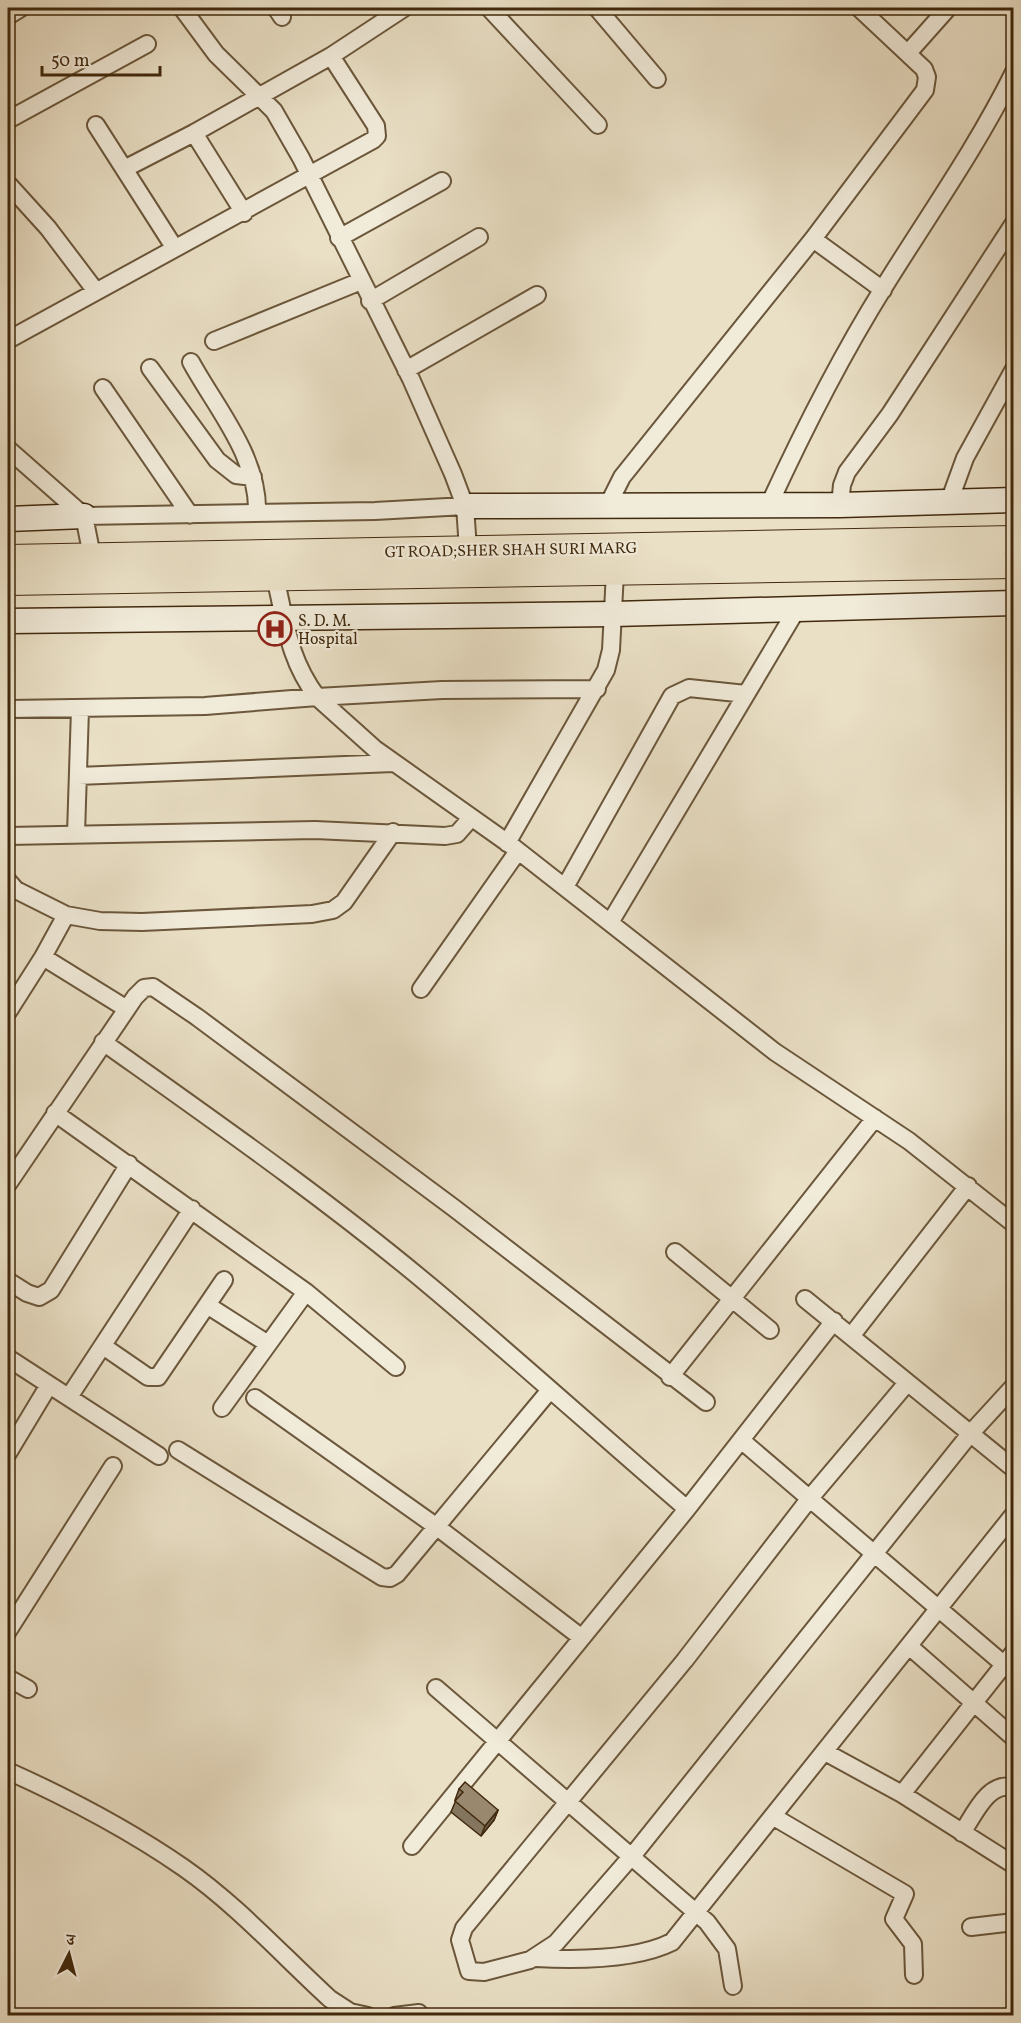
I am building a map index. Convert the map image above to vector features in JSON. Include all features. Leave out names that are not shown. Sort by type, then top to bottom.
[{"type":"main road","points":[[465,506],[840,505],[1014,500]]},
{"type":"main road","points":[[8,519],[84,516]]},
{"type":"main road","name":"GT ROAD;SHER SHAH SURI MARG","points":[[8,582],[94,568],[468,549],[1014,539]]},
{"type":"main road","name":"GT ROAD;SHER SHAH SURI MARG","points":[[8,558],[94,568],[274,577],[1014,565]]},
{"type":"main road","points":[[8,621],[284,616],[614,614],[1014,603]]},
{"type":"street","points":[[8,16],[21,8]]},
{"type":"street","points":[[182,8],[216,54],[259,95],[283,124],[310,175],[360,281],[406,370],[465,506],[468,549]]},
{"type":"street","points":[[126,168],[194,134],[331,56],[404,8]]},
{"type":"street","points":[[489,8],[598,125]]},
{"type":"street","points":[[597,8],[657,79]]},
{"type":"street","points":[[611,505],[612,497],[622,477],[813,239],[925,90],[927,73],[859,8]]},
{"type":"street","points":[[908,53],[948,8]]},
{"type":"street","points":[[8,120],[147,44]]},
{"type":"street","points":[[8,339],[174,247],[244,213],[360,149],[377,136],[372,120],[331,56]]},
{"type":"street","points":[[769,505],[816,408],[883,290],[940,200],[1014,72]]},
{"type":"street","points":[[96,125],[126,168],[174,247]]},
{"type":"street","points":[[194,134],[244,213]]},
{"type":"street","points":[[339,238],[442,181]]},
{"type":"street","points":[[9,185],[48,228],[95,290]]},
{"type":"street","points":[[840,505],[842,485],[847,472],[890,414],[1014,223]]},
{"type":"street","points":[[370,301],[479,237]]},
{"type":"street","points":[[813,239],[883,290]]},
{"type":"street","points":[[214,341],[360,281]]},
{"type":"street","points":[[406,370],[537,295]]},
{"type":"street","points":[[190,362],[238,445],[253,477],[258,495],[257,513]]},
{"type":"street","points":[[150,368],[217,460],[236,475],[253,477]]},
{"type":"street","points":[[949,502],[965,458],[1014,369]]},
{"type":"street","points":[[103,388],[190,515]]},
{"type":"street","points":[[8,449],[84,516],[94,568]]},
{"type":"street","points":[[84,516],[375,511],[465,506]]},
{"type":"street","points":[[421,989],[513,847],[597,689],[610,650],[615,572]]},
{"type":"street","points":[[274,577],[292,655],[302,677],[317,697],[393,763],[513,847],[611,921],[776,1052],[875,1118],[968,1186],[1014,1224]]},
{"type":"street","points":[[611,921],[797,609]]},
{"type":"street","points":[[566,887],[672,696],[689,688],[746,694]]},
{"type":"street","points":[[8,709],[205,706],[442,690],[597,689]]},
{"type":"street","points":[[76,834],[80,709]]},
{"type":"street","points":[[78,776],[393,763]]},
{"type":"street","points":[[8,836],[315,830],[454,835],[471,818]]},
{"type":"street","points":[[8,881],[16,890],[66,915],[100,921],[142,922],[312,914],[333,910],[352,893],[393,832]]},
{"type":"street","points":[[8,1012],[44,957],[66,915]]},
{"type":"street","points":[[44,957],[127,1009]]},
{"type":"street","points":[[8,1184],[127,1009],[144,988],[153,987],[445,1201],[670,1377],[706,1402]]},
{"type":"street","points":[[103,1042],[373,1240],[687,1509]]},
{"type":"street","points":[[55,1113],[306,1292],[396,1367]]},
{"type":"street","points":[[670,1377],[875,1118]]},
{"type":"street","points":[[8,1281],[27,1293],[39,1297],[51,1290],[129,1164]]},
{"type":"street","points":[[852,1335],[968,1186]]},
{"type":"street","points":[[69,1397],[192,1209]]},
{"type":"street","points":[[675,1252],[733,1297],[770,1330]]},
{"type":"street","points":[[103,1346],[148,1377],[158,1377],[224,1280]]},
{"type":"street","points":[[222,1408],[306,1292]]},
{"type":"street","points":[[805,1299],[852,1335],[1014,1470]]},
{"type":"street","points":[[207,1305],[268,1344]]},
{"type":"street","points":[[412,1846],[687,1509],[834,1321]]},
{"type":"street","points":[[8,1358],[159,1456]]},
{"type":"street","points":[[908,1383],[810,1498],[685,1660],[464,1928],[460,1940],[470,1971],[484,1972],[536,1958],[567,1960],[662,1947],[672,1942],[697,1914],[1014,1514]]},
{"type":"street","points":[[8,1453],[49,1385]]},
{"type":"street","points":[[536,1958],[555,1942],[630,1857],[970,1434],[1014,1386]]},
{"type":"street","points":[[178,1450],[382,1576],[390,1578],[397,1574],[437,1527],[550,1390]]},
{"type":"street","points":[[255,1398],[437,1527],[582,1638]]},
{"type":"street","points":[[741,1440],[874,1555],[1010,1663],[974,1702],[902,1794]]},
{"type":"street","points":[[8,1630],[112,1466]]},
{"type":"street","points":[[909,1646],[1014,1738]]},
{"type":"street","points":[[8,1678],[28,1689]]},
{"type":"street","points":[[436,1688],[719,1935],[727,1948],[733,1986]]},
{"type":"street","points":[[825,1752],[902,1794],[1014,1865]]},
{"type":"street","points":[[8,1771],[91,1812],[184,1868],[212,1890],[330,1999],[350,2012],[368,2016]]},
{"type":"street","points":[[962,1833],[993,1789],[1002,1785],[1014,1788]]},
{"type":"street","points":[[774,1817],[905,1894],[904,1902],[894,1919],[913,1944],[915,1975]]},
{"type":"street","points":[[971,1927],[1014,1922]]},
{"type":"street","points":[[394,2016],[419,2013]]},
{"type":"building","points":[[275,612],[285,630],[276,635],[267,616]]},
{"type":"building","points":[[465,1782],[498,1810],[485,1826],[455,1801],[463,1792],[459,1789]]},
{"type":"place","name":"S. D. M. Hospital","points":[[275,629]]}]
